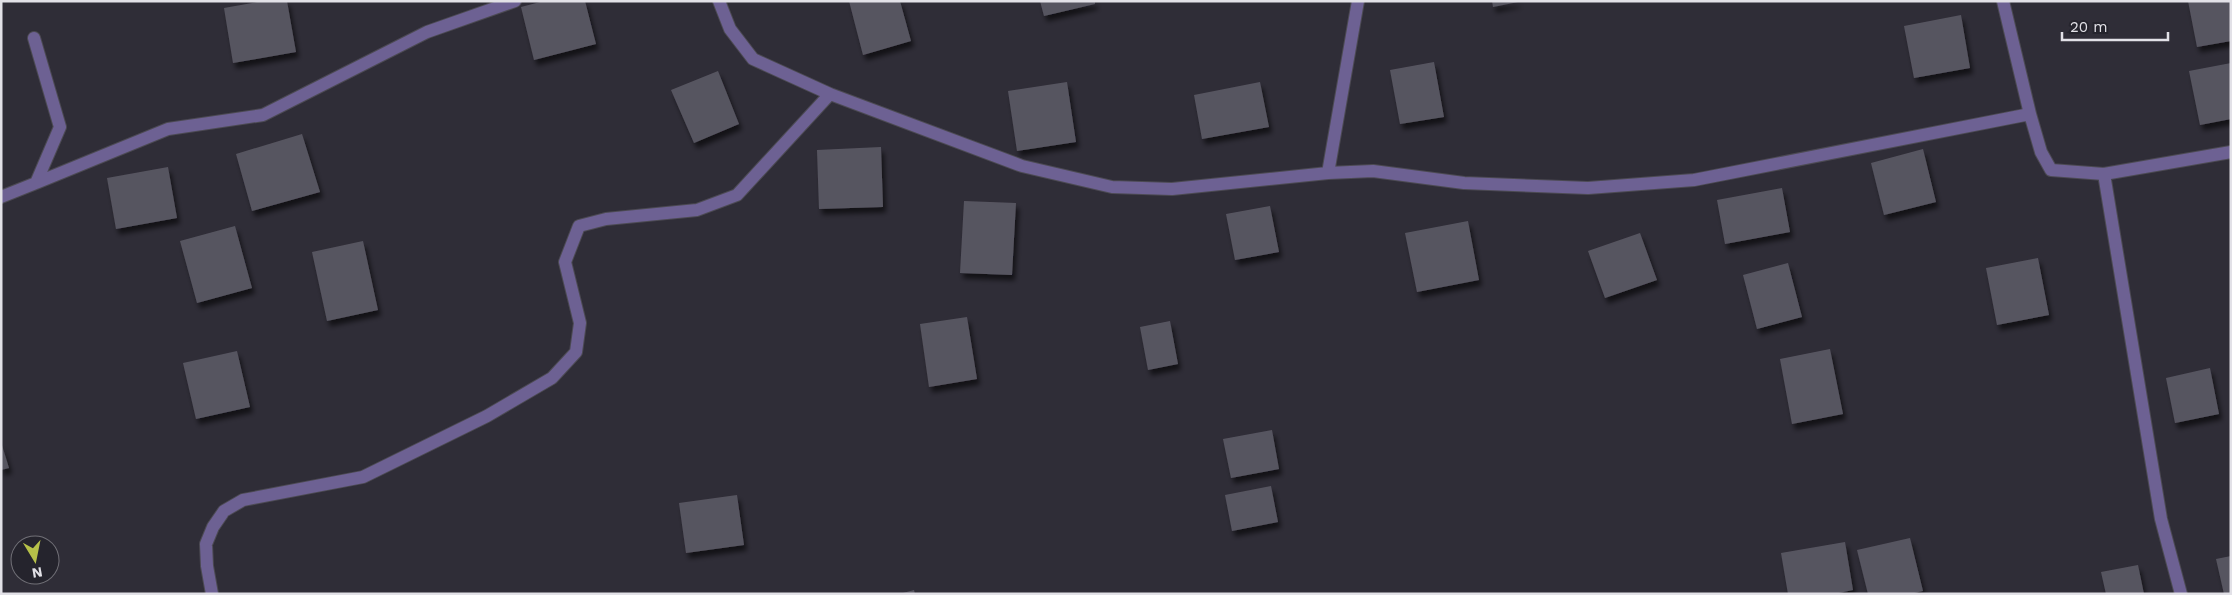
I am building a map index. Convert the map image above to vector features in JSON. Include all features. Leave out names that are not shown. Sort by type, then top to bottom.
[{"type":"street","points":[[1,197],[168,129],[263,115],[427,32],[515,1]]},
{"type":"street","points":[[719,1],[730,29],[753,59],[830,94],[1022,166],[1112,187],[1172,189],[1328,173],[1374,171],[1464,183],[1588,188],[1694,180],[2030,114]]},
{"type":"street","points":[[1328,173],[1358,1]]},
{"type":"street","points":[[2003,1],[2030,114],[2041,152],[2051,170],[2104,174],[2231,152]]},
{"type":"street","points":[[34,38],[60,127],[36,183]]},
{"type":"street","points":[[212,594],[207,566],[206,544],[213,526],[224,511],[243,500],[363,477],[487,416],[552,378],[576,352],[580,323],[565,262],[579,226],[606,218],[697,210],[737,195],[830,94]]},
{"type":"street","points":[[2104,174],[2161,519],[2180,594]]},
{"type":"building","points":[[263,1],[287,1],[296,52],[233,63],[224,8]]},
{"type":"building","points":[[544,1],[585,1],[596,44],[534,60],[521,7]]},
{"type":"building","points":[[849,1],[900,1],[911,41],[863,55]]},
{"type":"building","points":[[1040,1],[1095,1],[1095,4],[1044,16]]},
{"type":"building","points":[[1492,1],[1518,1],[1518,2],[1493,7]]},
{"type":"building","points":[[2188,1],[2231,1],[2231,41],[2197,47]]},
{"type":"building","points":[[1961,15],[1970,68],[1914,78],[1904,26]]},
{"type":"building","points":[[1434,62],[1444,117],[1400,124],[1390,70]]},
{"type":"building","points":[[2231,63],[2231,119],[2200,125],[2189,71]]},
{"type":"building","points":[[718,71],[739,124],[694,143],[671,90]]},
{"type":"building","points":[[1067,82],[1076,142],[1017,151],[1008,91]]},
{"type":"building","points":[[1260,82],[1269,127],[1202,139],[1194,95]]},
{"type":"building","points":[[302,134],[320,192],[252,211],[236,154]]},
{"type":"building","points":[[881,147],[883,207],[819,209],[817,150]]},
{"type":"building","points":[[1923,149],[1936,202],[1884,215],[1871,163]]},
{"type":"building","points":[[168,167],[177,218],[116,229],[107,178]]},
{"type":"building","points":[[1782,188],[1790,232],[1725,244],[1717,200]]},
{"type":"building","points":[[964,201],[1016,203],[1012,275],[960,273]]},
{"type":"building","points":[[1270,206],[1279,252],[1235,260],[1226,214]]},
{"type":"building","points":[[1468,221],[1479,280],[1417,292],[1405,233]]},
{"type":"building","points":[[235,226],[252,288],[197,303],[180,241]]},
{"type":"building","points":[[1640,233],[1657,280],[1605,298],[1588,251]]},
{"type":"building","points":[[363,241],[378,310],[327,321],[312,252]]},
{"type":"building","points":[[2038,258],[2049,315],[1997,325],[1986,268]]},
{"type":"building","points":[[1788,263],[1802,317],[1757,329],[1743,275]]},
{"type":"building","points":[[967,317],[977,379],[929,387],[920,324]]},
{"type":"building","points":[[1170,321],[1178,364],[1148,370],[1140,327]]},
{"type":"building","points":[[1830,349],[1843,414],[1792,424],[1780,359]]},
{"type":"building","points":[[237,351],[250,407],[196,419],[183,363]]},
{"type":"building","points":[[2210,368],[2219,414],[2175,423],[2166,378]]},
{"type":"building","points":[[1272,430],[1279,469],[1231,478],[1223,439]]},
{"type":"building","points":[[1,442],[9,468],[1,470]]},
{"type":"building","points":[[1271,486],[1278,522],[1232,531],[1225,495]]},
{"type":"building","points":[[737,495],[744,545],[686,553],[679,503]]},
{"type":"building","points":[[1910,538],[1923,591],[1910,594],[1868,594],[1857,550]]},
{"type":"building","points":[[1845,542],[1853,590],[1834,594],[1788,594],[1781,553]]},
{"type":"building","points":[[2231,556],[2231,594],[2224,594],[2216,559]]},
{"type":"building","points":[[2138,565],[2144,594],[2106,594],[2101,572]]},
{"type":"building","points":[[914,590],[915,594],[903,594],[903,593]]}]
